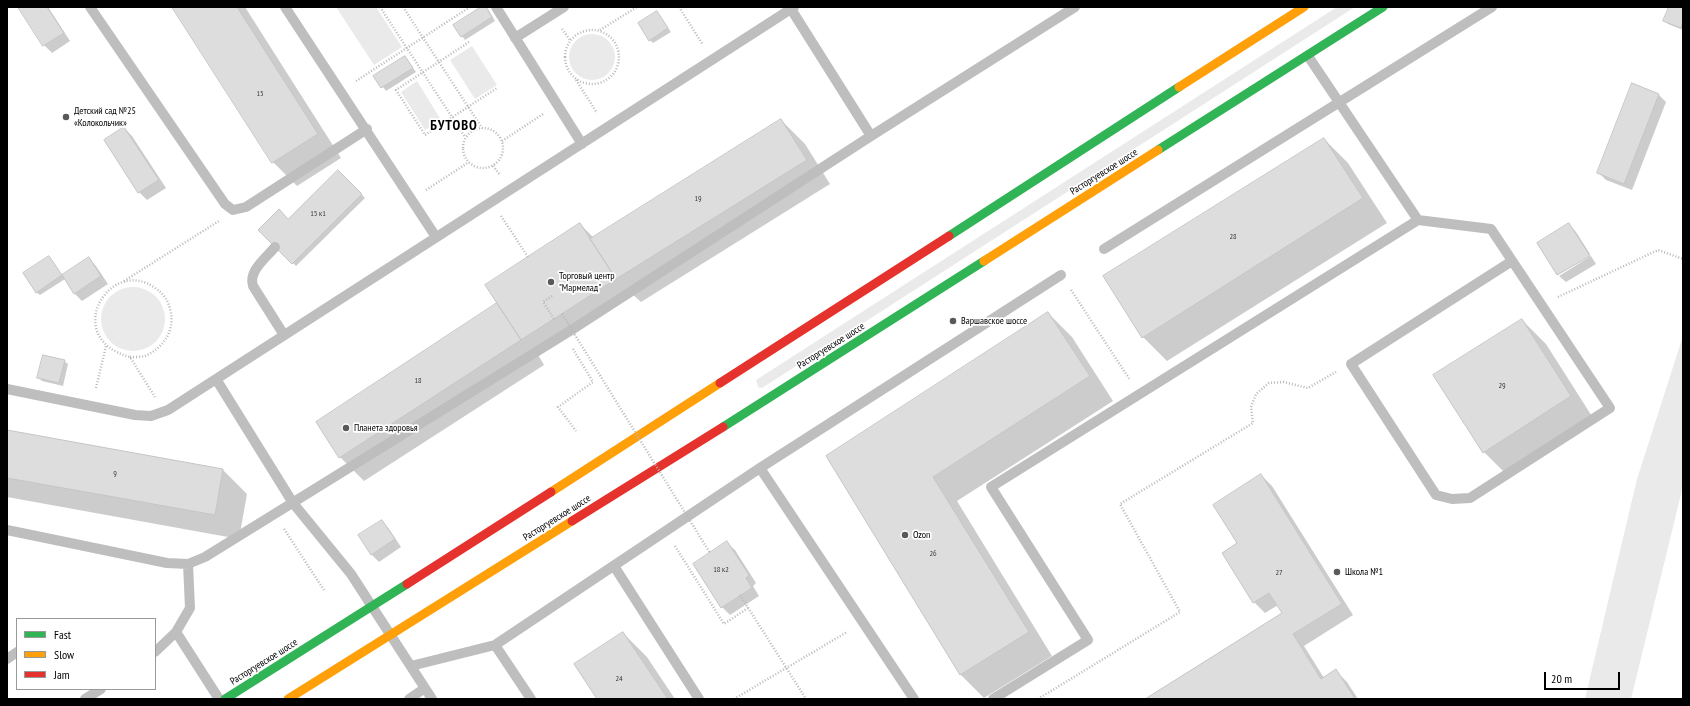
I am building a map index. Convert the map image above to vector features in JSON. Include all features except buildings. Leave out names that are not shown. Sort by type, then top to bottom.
[{"type":"main road","name":"Расторгуевское шоссе","points":[[225,699],[372,607],[1304,7]]},
{"type":"main road","name":"Расторгуевское шоссе","points":[[288,699],[772,396],[1383,7]]},
{"type":"lane","points":[[90,7],[225,204],[233,210],[246,207],[367,130]]},
{"type":"lane","points":[[285,7],[436,237]]},
{"type":"lane","points":[[496,7],[582,144]]},
{"type":"lane","points":[[515,38],[564,7]]},
{"type":"lane","points":[[7,530],[167,563],[188,564],[205,557],[564,335],[871,136],[1075,7]]},
{"type":"lane","points":[[1104,249],[1492,7]]},
{"type":"lane","points":[[7,389],[135,415],[151,416],[164,412],[793,8],[871,136]]},
{"type":"lane","points":[[1308,56],[1418,220]]},
{"type":"lane","points":[[993,699],[1088,640],[991,487],[1418,220],[1491,229],[1610,408],[1470,498],[1452,499],[1436,495],[1351,364],[1512,261]]},
{"type":"lane","points":[[275,247],[254,272],[251,280],[252,286],[284,335]]},
{"type":"lane","points":[[411,666],[495,645],[760,468],[1061,275]]},
{"type":"lane","points":[[216,379],[292,503],[351,574],[432,699]]},
{"type":"lane","points":[[760,468],[914,699]]},
{"type":"lane","points":[[156,651],[176,632],[190,608],[188,564]]},
{"type":"lane","points":[[614,566],[699,699]]},
{"type":"lane","points":[[176,632],[219,699]]},
{"type":"lane","points":[[495,645],[531,699]]},
{"type":"lane","points":[[7,658],[16,653]]},
{"type":"lane","points":[[409,699],[425,688]]},
{"type":"lane","points":[[85,699],[99,690]]},
{"type":"path","points":[[380,7],[465,136]]},
{"type":"path","points":[[403,7],[482,128]]},
{"type":"path","points":[[341,91],[470,7]]},
{"type":"path","points":[[600,31],[637,7]]},
{"type":"path","points":[[679,7],[712,60]]},
{"type":"path","points":[[576,80],[585,84],[596,85],[606,81],[614,74],[618,65],[619,54],[616,44],[609,36],[600,31],[589,30],[578,33],[570,40],[565,50],[564,62],[568,72],[576,80],[606,128]]},
{"type":"path","points":[[469,42],[396,90],[425,135],[497,88]]},
{"type":"path","points":[[502,141],[558,104]]},
{"type":"path","points":[[482,128],[488,128],[496,132],[502,141],[504,148],[501,158],[493,166],[484,168],[473,166],[466,160],[462,152],[462,144],[465,136],[471,131],[482,128]]},
{"type":"path","points":[[412,199],[469,162]]},
{"type":"path","points":[[491,202],[528,257]]},
{"type":"path","points":[[123,282],[137,281],[150,284],[161,292],[168,303],[172,315],[171,329],[165,341],[156,350],[144,356],[130,357],[117,354],[106,346],[98,335],[95,322],[96,309],[102,297],[111,287],[123,282],[222,220],[233,210]]},
{"type":"path","points":[[1541,305],[1658,250],[1683,259]]},
{"type":"path","points":[[1061,275],[1139,394]]},
{"type":"path","points":[[552,296],[543,302],[592,382],[558,407],[576,432]]},
{"type":"path","points":[[562,314],[710,553]]},
{"type":"path","points":[[91,406],[106,346]]},
{"type":"path","points":[[130,357],[164,412]]},
{"type":"path","points":[[1038,699],[1180,612],[1120,504],[1253,423],[1251,407],[1256,394],[1269,383],[1284,382],[1308,388],[1351,364]]},
{"type":"path","points":[[274,514],[324,590]]},
{"type":"path","points":[[666,532],[724,624],[748,608]]},
{"type":"path","points":[[740,595],[806,699]]},
{"type":"path","points":[[734,699],[863,623]]},
{"type":"shaded area","points":[[336,7],[376,7],[402,47],[374,65]]},
{"type":"shaded area","points":[[1337,7],[1355,7],[762,388],[758,387],[756,380]]},
{"type":"shaded area","points":[[597,34],[609,40],[614,48],[614,66],[609,74],[601,79],[587,80],[575,74],[570,66],[569,52],[575,40],[583,35]]},
{"type":"shaded area","points":[[472,46],[497,85],[475,99],[450,60]]},
{"type":"shaded area","points":[[417,81],[441,120],[425,130],[401,92]]},
{"type":"shaded area","points":[[127,287],[139,287],[156,296],[163,307],[165,319],[163,331],[156,342],[139,351],[127,351],[115,346],[106,337],[101,325],[101,313],[106,301],[115,292]]},
{"type":"shaded area","points":[[1683,336],[1683,486],[1631,699],[1585,699],[1637,479]]},
{"type":"traffic: fast","points":[[1158,150],[1383,7]]},
{"type":"traffic: fast","points":[[949,236],[1179,87]]},
{"type":"traffic: fast","points":[[723,427],[984,261]]},
{"type":"traffic: fast","points":[[225,699],[407,584]]},
{"type":"traffic: slow","points":[[1179,87],[1304,7]]},
{"type":"traffic: slow","points":[[984,261],[1158,150]]},
{"type":"traffic: slow","points":[[551,492],[720,383]]},
{"type":"traffic: slow","points":[[288,699],[572,521]]},
{"type":"traffic: jam","points":[[720,383],[949,236]]},
{"type":"traffic: jam","points":[[572,521],[723,427]]},
{"type":"traffic: jam","points":[[407,584],[551,492]]},
{"type":"place","name":"Детский сад №25 «Колокольчик»","points":[[66,117]]},
{"type":"place","name":"Торговый центр \"Мармелад\"","points":[[551,282]]},
{"type":"place","name":"Варшавское шоссе","points":[[953,321]]},
{"type":"place","name":"Планета здоровья","points":[[346,428]]},
{"type":"place","name":"Ozon","points":[[905,535]]},
{"type":"place","name":"Школа №1","points":[[1337,572]]},
{"type":"district","name":"БУТОВО","points":[[454,126]]}]
